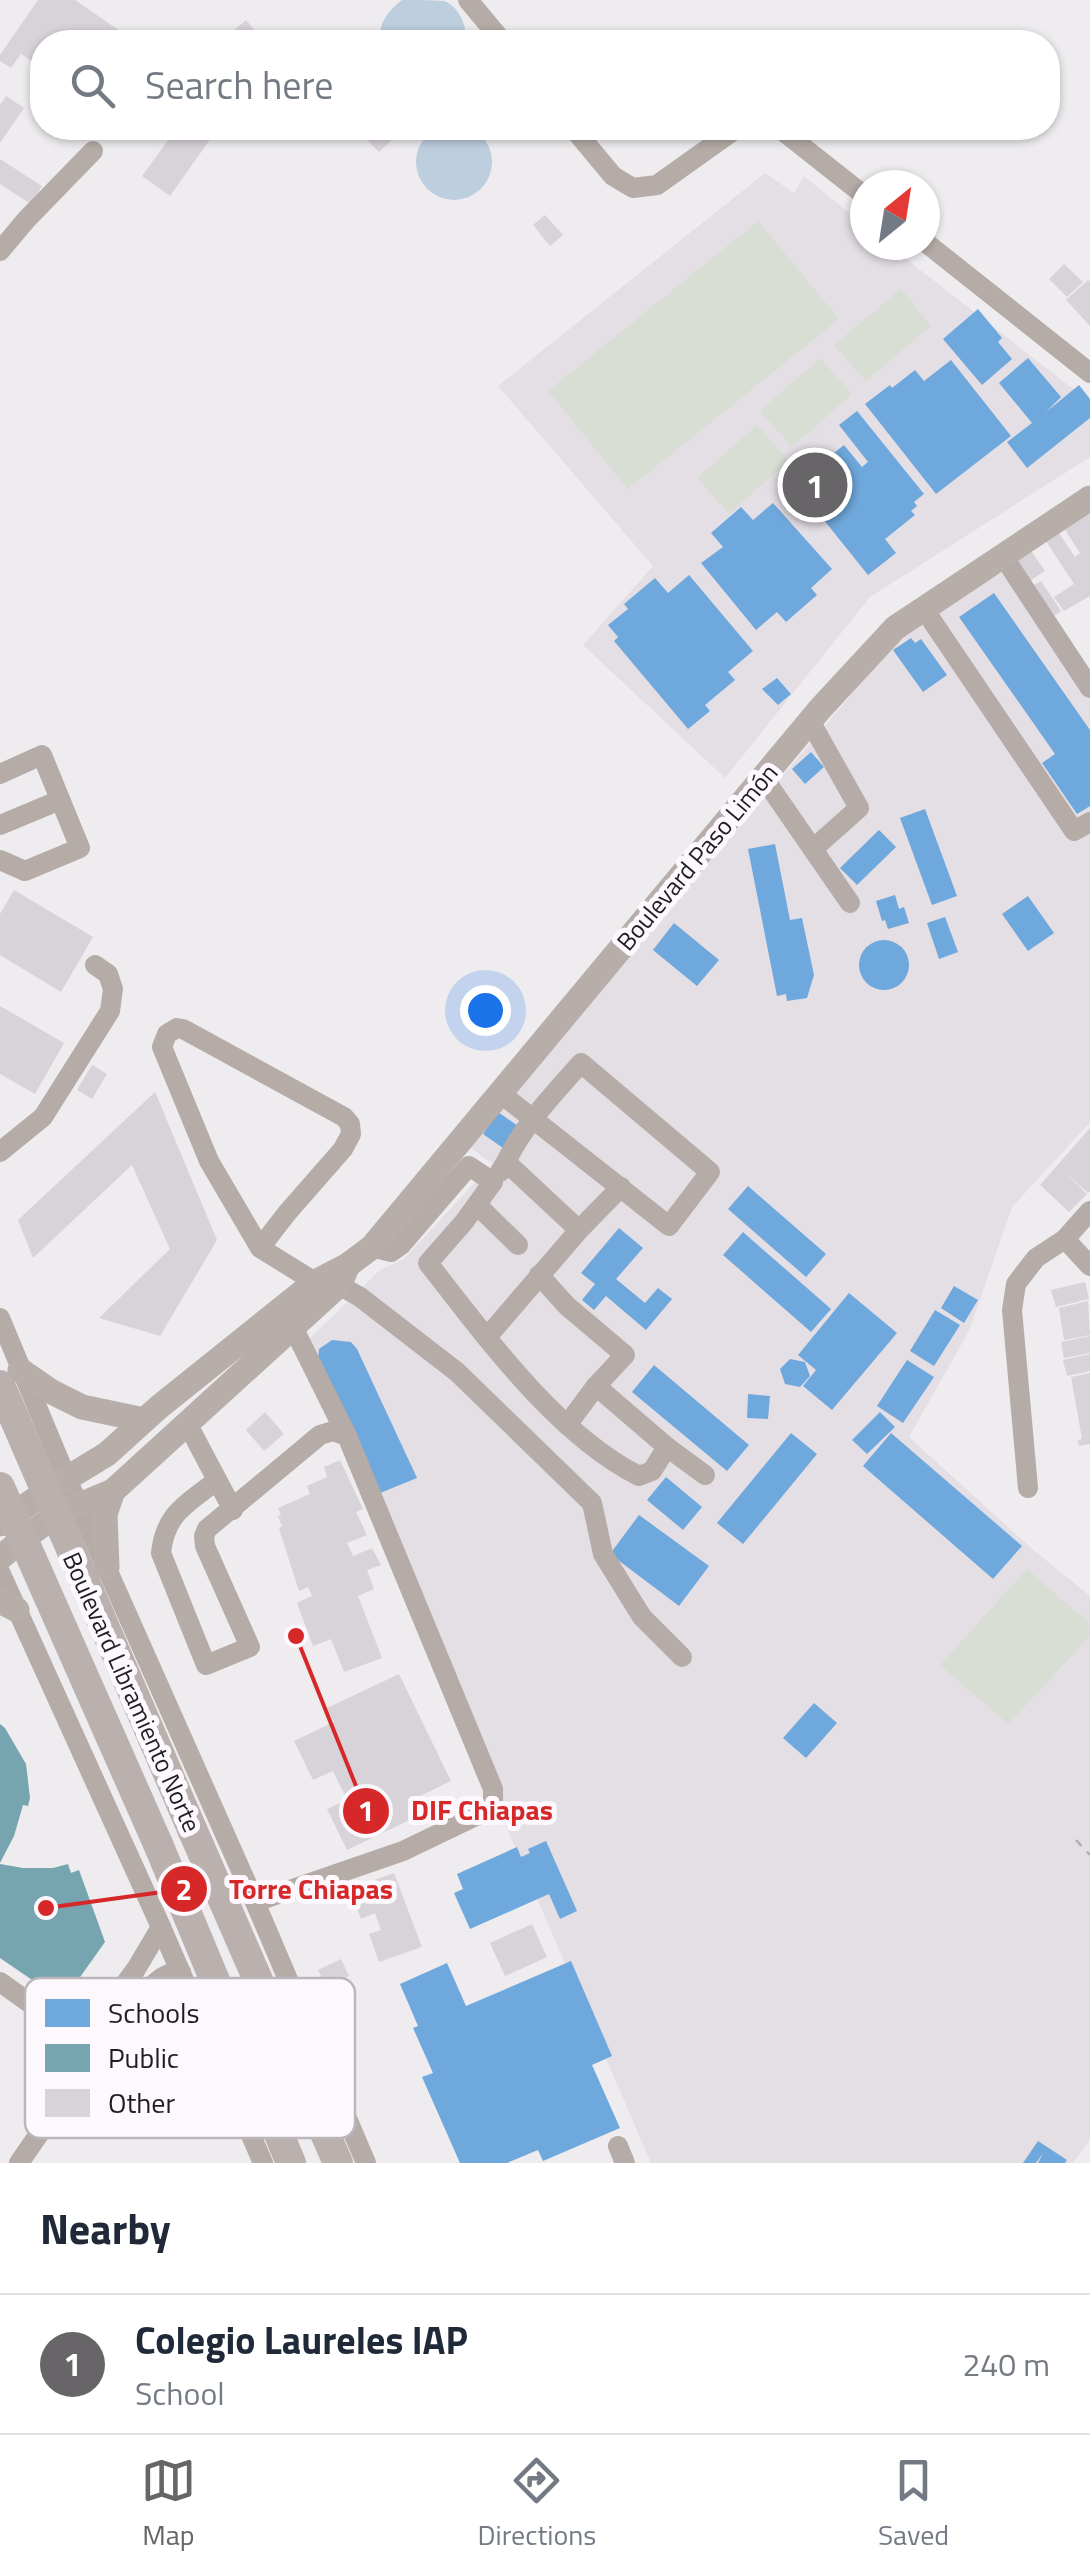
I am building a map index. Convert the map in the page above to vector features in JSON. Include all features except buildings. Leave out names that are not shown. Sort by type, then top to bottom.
[{"type":"highway","name":"Boulevard Libramiento Norte","points":[[10,1377],[192,1829],[257,1978]]},
{"type":"highway","name":"Boulevard Libramiento Norte","points":[[0,1487],[213,1978]]},
{"type":"highway","name":"Boulevard Libramiento Norte","points":[[280,2138],[290,2163]]},
{"type":"highway","name":"Boulevard Libramiento Norte","points":[[327,2138],[338,2163]]},
{"type":"main road","name":"Boulevard Paso Limón","points":[[0,1558],[68,1509],[113,1491],[188,1424],[289,1319],[372,1247],[810,722],[895,628],[1090,498]]},
{"type":"main road","name":"Boulevard Paso Limón","points":[[0,1524],[107,1454],[144,1420],[289,1319]]},
{"type":"main road","points":[[10,1377],[82,1407],[144,1420]]},
{"type":"main road","points":[[107,1567],[106,1514],[113,1491]]},
{"type":"street","points":[[468,0],[493,30]]},
{"type":"street","points":[[583,140],[613,176],[633,188],[657,185],[720,140]]},
{"type":"street","points":[[794,140],[850,184]]},
{"type":"street","points":[[0,250],[93,151]]},
{"type":"street","points":[[940,254],[1090,373]]},
{"type":"street","points":[[1003,556],[1090,688]]},
{"type":"street","points":[[924,609],[1074,831],[1090,822]]},
{"type":"street","points":[[810,722],[859,808],[813,849]]},
{"type":"street","points":[[0,774],[42,755],[80,848],[26,871],[0,860]]},
{"type":"street","points":[[764,777],[850,903]]},
{"type":"street","points":[[0,825],[60,800]]},
{"type":"street","points":[[0,1152],[43,1117],[110,1011],[113,989],[108,974],[95,964]]},
{"type":"street","points":[[260,1248],[343,1149],[351,1134],[350,1124],[344,1117],[177,1028],[167,1034],[162,1047],[209,1161],[260,1248],[334,1277],[458,1372],[592,1503],[603,1554],[642,1618],[682,1657]]},
{"type":"street","points":[[500,1093],[532,1118],[621,1187],[668,1226],[710,1172],[582,1063],[532,1118],[477,1205],[428,1263],[536,1395],[566,1425],[616,1464],[640,1476],[652,1471],[667,1447]]},
{"type":"street","points":[[506,1162],[579,1230]]},
{"type":"street","points":[[372,1247],[392,1252],[401,1245],[468,1166],[493,1182]]},
{"type":"street","points":[[488,1336],[621,1187]]},
{"type":"street","points":[[477,1205],[518,1245]]},
{"type":"street","points":[[1028,1488],[1012,1310],[1016,1284],[1036,1258],[1065,1239],[1090,1211]]},
{"type":"street","points":[[1065,1239],[1090,1266]]},
{"type":"street","points":[[539,1275],[566,1306],[625,1355],[566,1425]]},
{"type":"street","points":[[0,1318],[10,1377],[68,1509],[107,1567],[287,1978]]},
{"type":"street","points":[[255,1902],[403,1851],[482,1813],[492,1803],[492,1789],[346,1436],[289,1319]]},
{"type":"street","points":[[596,1386],[705,1476]]},
{"type":"street","points":[[188,1424],[233,1510]]},
{"type":"street","points":[[216,1481],[172,1517],[163,1535],[161,1552],[206,1666],[250,1647],[206,1546],[207,1530],[320,1435],[333,1430],[346,1436]]},
{"type":"street","points":[[0,1572],[9,1606],[184,1978]]},
{"type":"street","points":[[129,1978],[161,1927]]},
{"type":"street","points":[[160,1978],[166,1973],[181,1972]]},
{"type":"street","points":[[0,1982],[25,2000]]},
{"type":"street","points":[[355,2137],[366,2163]]},
{"type":"street","points":[[19,2163],[36,2138]]},
{"type":"street","points":[[252,2138],[263,2163]]},
{"type":"path","points":[[1076,1840],[1090,1854]]},
{"type":"shaded area","points":[[765,173],[794,193],[804,176],[850,214],[850,260],[907,260],[1090,402],[1090,457],[870,597],[725,778],[583,645],[653,566],[498,386]]},
{"type":"shaded area","points":[[758,221],[839,319],[628,489],[548,391]]},
{"type":"shaded area","points":[[901,289],[931,326],[866,381],[834,345]]},
{"type":"shaded area","points":[[820,358],[852,394],[792,447],[760,411]]},
{"type":"shaded area","points":[[757,425],[789,461],[729,514],[697,478]]},
{"type":"shaded area","points":[[1009,568],[1090,687],[1090,1122],[1012,1207],[969,1331],[909,1437],[1090,1596],[1090,2139],[1073,2163],[651,2163],[300,1348],[380,1270],[404,1259],[492,1164],[469,1146],[901,636]]},
{"type":"shaded area","points":[[1027,1569],[1090,1624],[1090,1636],[1008,1724],[940,1665]]},
{"type":"water","points":[[402,0],[444,1],[454,8],[465,30],[381,30],[392,9]]},
{"type":"water","points":[[424,140],[484,140],[489,147],[489,177],[469,197],[439,197],[419,177],[416,162]]},
{"type":"place","name":"Colegio Laureles IAP","points":[[815,485]]},
{"type":"place","name":"DIF Chiapas","points":[[296,1636]]},
{"type":"place","name":"Torre Chiapas","points":[[46,1908]]}]
